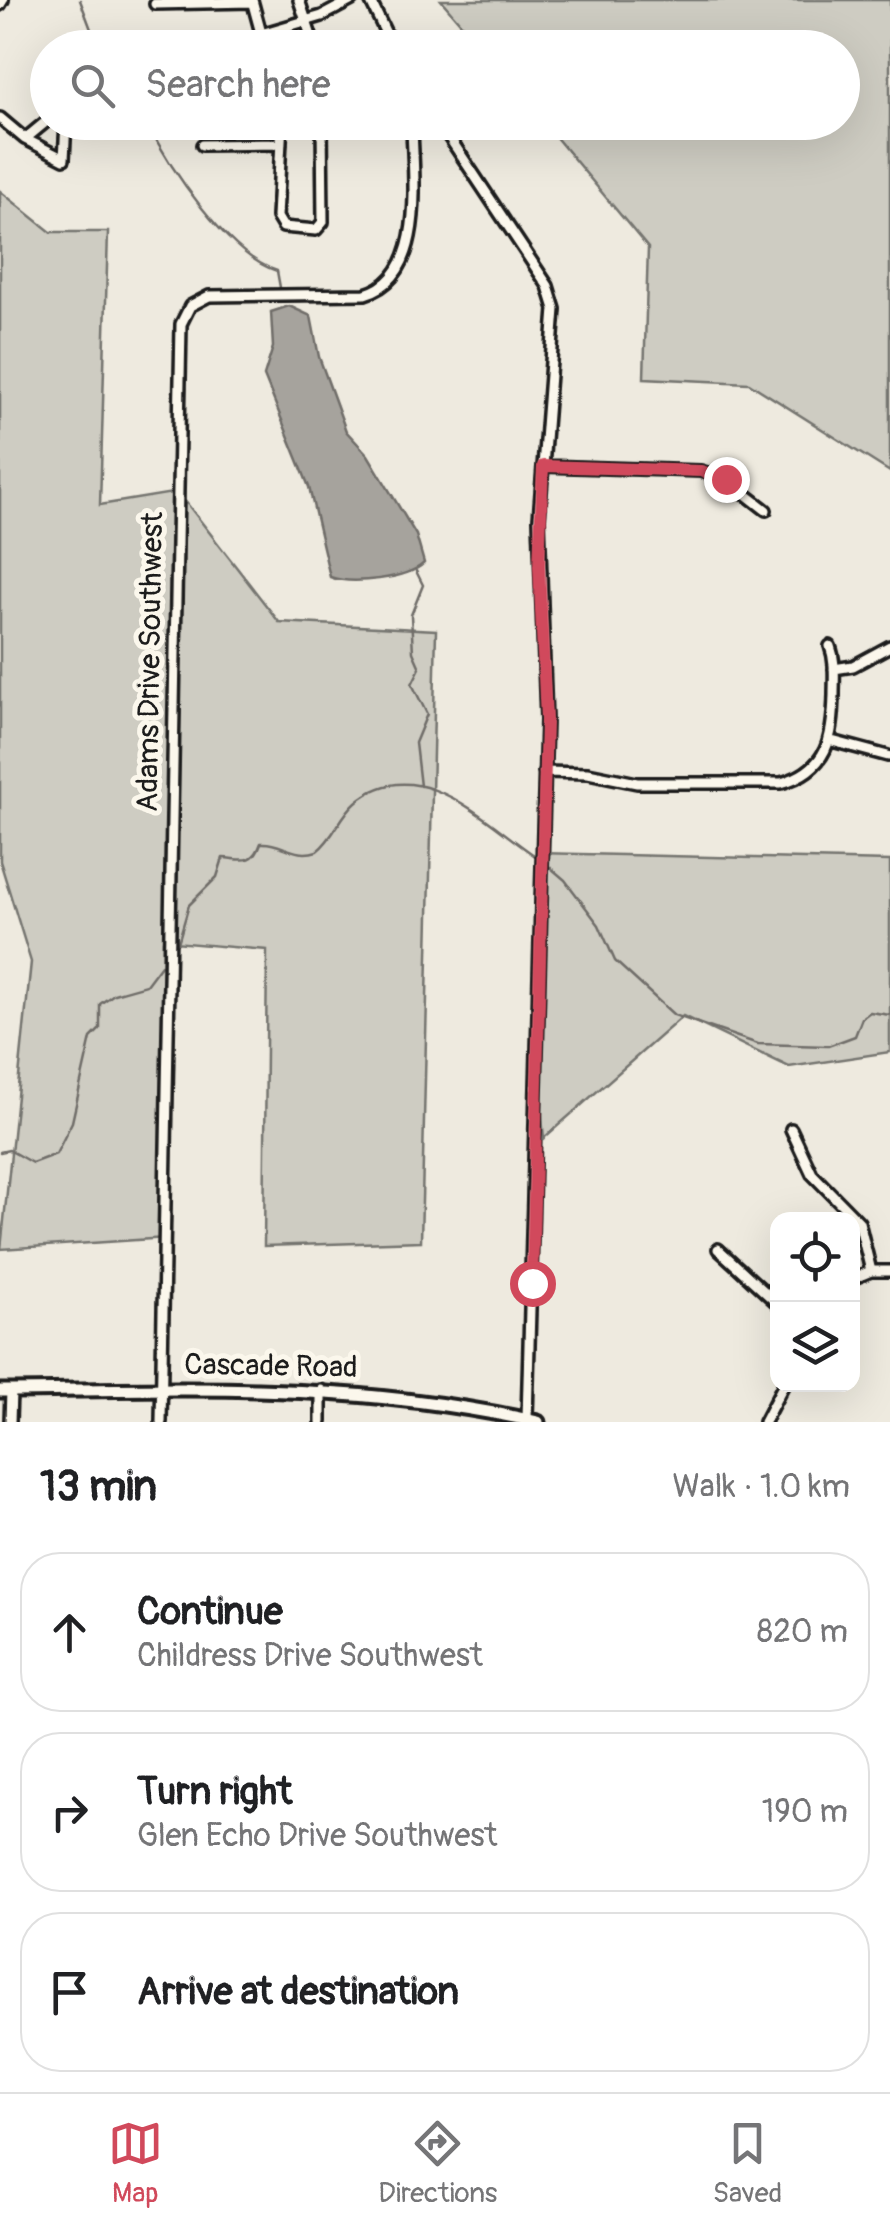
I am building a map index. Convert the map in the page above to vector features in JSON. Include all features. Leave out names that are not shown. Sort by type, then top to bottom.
[{"type":"main road","name":"Cascade Road","points":[[5,1391],[322,1390],[421,1399],[533,1421]]},
{"type":"street","points":[[299,0],[307,30]]},
{"type":"street","points":[[272,30],[322,16],[352,0]]},
{"type":"street","points":[[370,0],[384,30]]},
{"type":"street","points":[[155,4],[252,1],[260,30]]},
{"type":"street","points":[[0,118],[26,139],[64,159],[68,155],[67,140]]},
{"type":"street","points":[[26,139],[30,136]]},
{"type":"street","points":[[281,140],[277,217],[282,227],[316,230],[323,222],[324,209],[322,140]]},
{"type":"street","name":"Adams Drive Southwest","points":[[161,1422],[181,324],[190,306],[209,296],[365,294],[388,283],[403,258],[411,230],[412,140]]},
{"type":"street","points":[[451,140],[552,295],[539,566],[544,772],[533,1421]]},
{"type":"street","points":[[202,145],[281,144]]},
{"type":"street","points":[[543,466],[701,471],[726,479],[766,510]]},
{"type":"street","points":[[544,772],[588,773],[637,783],[781,782],[813,768],[832,741],[834,669],[830,646]]},
{"type":"street","points":[[834,669],[853,666],[890,646]]},
{"type":"street","points":[[832,741],[888,756]]},
{"type":"street","points":[[791,1129],[812,1174],[860,1222],[871,1271]]},
{"type":"street","points":[[718,1249],[776,1302]]},
{"type":"street","points":[[860,1276],[871,1271],[890,1272]]},
{"type":"street","points":[[321,1422],[322,1390]]},
{"type":"street","points":[[5,1391],[10,1422]]},
{"type":"street","points":[[764,1422],[780,1392]]},
{"type":"shaded area","points":[[441,0],[890,0],[890,472],[749,383],[644,378],[648,248],[558,140],[860,140],[860,30],[467,30]]},
{"type":"shaded area","points":[[0,191],[51,232],[108,232],[100,505],[178,492],[279,622],[436,630],[421,1241],[264,1246],[267,950],[163,941],[166,1238],[1,1249],[31,962],[0,861]]},
{"type":"shaded area","points":[[289,306],[311,316],[319,357],[346,431],[368,455],[416,535],[424,563],[416,569],[379,579],[330,577],[309,487],[264,376],[273,347],[271,312]]},
{"type":"shaded area","points":[[537,853],[890,861],[890,1052],[789,1067],[683,1016],[544,1138],[535,1042]]},
{"type":"waterway","points":[[80,0],[91,30]]},
{"type":"waterway","points":[[157,140],[185,185],[220,229],[239,248],[277,271],[281,293]]},
{"type":"waterway","points":[[416,571],[423,585],[411,615],[413,652],[420,668],[412,684],[427,714],[415,743],[420,786]]},
{"type":"waterway","points":[[178,943],[189,905],[217,877],[223,858],[250,858],[261,843],[301,853],[317,851],[350,808],[380,788],[404,784],[452,798],[537,857]]},
{"type":"waterway","points":[[544,862],[565,880],[599,925],[615,961],[674,1015],[758,1044],[828,1046],[855,1036],[862,1018],[870,1012],[890,1015]]},
{"type":"waterway","points":[[0,1152],[9,1150],[32,1163],[56,1154],[72,1122],[91,1038],[100,1029],[100,1004],[114,994],[146,985],[161,965]]},
{"type":"route","points":[[532,1283],[546,720],[539,566],[543,466],[701,471],[726,479]]}]
